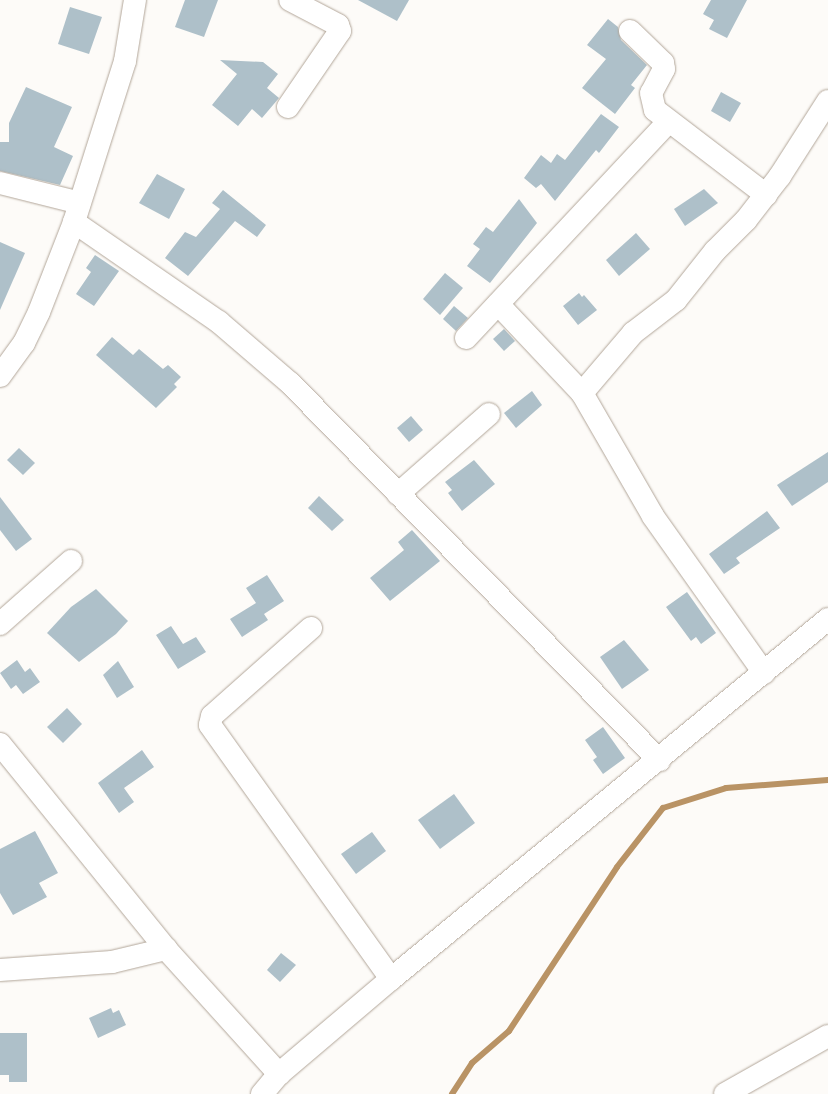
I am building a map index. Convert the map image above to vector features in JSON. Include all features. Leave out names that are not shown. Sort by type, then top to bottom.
[{"type":"street","points":[[0,376],[24,343],[39,312],[77,212],[125,62],[135,0]]},
{"type":"street","points":[[288,107],[340,31],[338,25],[290,0]]},
{"type":"street","points":[[630,31],[664,62],[664,69],[651,93],[655,110],[668,122],[766,195]]},
{"type":"street","points":[[582,392],[633,333],[676,300],[715,251],[766,195],[828,101]]},
{"type":"street","points":[[466,338],[668,122]]},
{"type":"street","points":[[0,183],[77,212],[254,351],[347,440],[659,760]]},
{"type":"street","points":[[498,304],[582,392],[653,516],[764,673]]},
{"type":"street","points":[[398,494],[489,414]]},
{"type":"street","points":[[0,624],[71,561]]},
{"type":"street","points":[[262,1094],[279,1074],[391,979],[659,760],[828,618]]},
{"type":"street","points":[[311,628],[212,716],[210,725],[391,979]]},
{"type":"street","points":[[0,744],[166,950],[279,1074]]},
{"type":"street","points":[[0,970],[112,962],[166,950]]},
{"type":"street","points":[[725,1094],[828,1036]]},
{"type":"building","points":[[185,0],[218,0],[204,37],[175,27]]},
{"type":"building","points":[[358,0],[409,0],[397,21]]},
{"type":"building","points":[[711,0],[747,0],[727,38],[709,29],[714,20],[703,14]]},
{"type":"building","points":[[70,7],[102,17],[89,54],[58,44]]},
{"type":"building","points":[[608,19],[618,27],[621,40],[647,65],[631,85],[635,88],[615,114],[582,88],[606,59],[587,45]]},
{"type":"building","points":[[220,60],[263,62],[278,74],[267,88],[279,98],[262,118],[252,109],[238,126],[212,105],[237,74]]},
{"type":"building","points":[[26,87],[72,107],[54,147],[73,156],[60,185],[0,171],[0,142],[9,142],[9,123]]},
{"type":"building","points":[[721,92],[741,103],[730,122],[711,111]]},
{"type":"building","points":[[601,114],[619,127],[599,153],[596,150],[555,201],[541,184],[536,188],[524,178],[541,155],[551,163],[557,154],[565,160]]},
{"type":"building","points":[[157,174],[185,189],[169,219],[139,203]]},
{"type":"building","points":[[704,189],[718,203],[685,226],[674,209]]},
{"type":"building","points":[[223,190],[266,225],[257,237],[235,221],[188,276],[165,258],[185,232],[196,237],[220,209],[212,203]]},
{"type":"building","points":[[519,199],[537,223],[490,283],[467,266],[480,249],[473,244],[486,227],[493,232]]},
{"type":"building","points":[[636,233],[650,249],[619,276],[606,260]]},
{"type":"building","points":[[0,242],[25,253],[0,310]]},
{"type":"building","points":[[95,255],[119,271],[94,306],[76,294],[91,272],[86,268]]},
{"type":"building","points":[[445,273],[463,288],[440,315],[423,299]]},
{"type":"building","points":[[579,293],[582,297],[584,295],[597,310],[578,325],[563,306]]},
{"type":"building","points":[[454,306],[468,318],[456,331],[443,319]]},
{"type":"building","points":[[504,329],[515,341],[504,351],[493,339]]},
{"type":"building","points":[[112,337],[133,355],[139,349],[163,369],[168,365],[181,377],[174,384],[177,387],[156,408],[96,355]]},
{"type":"building","points":[[532,391],[542,405],[516,428],[504,413]]},
{"type":"building","points":[[411,416],[423,430],[409,442],[397,428]]},
{"type":"building","points":[[19,448],[35,463],[23,475],[7,460]]},
{"type":"building","points":[[828,452],[828,482],[792,506],[777,485]]},
{"type":"building","points":[[474,460],[495,484],[462,511],[448,493],[452,490],[445,482]]},
{"type":"building","points":[[319,496],[344,520],[332,531],[308,508]]},
{"type":"building","points":[[0,497],[32,539],[16,551],[0,530]]},
{"type":"building","points":[[767,511],[780,528],[736,558],[740,563],[724,574],[709,554]]},
{"type":"building","points":[[412,530],[440,561],[390,601],[370,578],[404,550],[398,542]]},
{"type":"building","points":[[267,575],[284,601],[264,614],[268,620],[242,637],[230,619],[256,603],[246,588]]},
{"type":"building","points":[[96,589],[128,621],[116,634],[79,662],[47,633],[71,607]]},
{"type":"building","points":[[687,592],[716,633],[701,644],[696,637],[691,641],[666,607]]},
{"type":"building","points":[[171,626],[183,644],[196,637],[206,652],[178,669],[156,635]]},
{"type":"building","points":[[624,640],[649,670],[622,689],[600,657]]},
{"type":"building","points":[[17,660],[25,672],[30,668],[40,682],[23,694],[16,685],[11,689],[0,673]]},
{"type":"building","points":[[118,661],[134,687],[117,698],[103,675]]},
{"type":"building","points":[[67,708],[82,724],[63,743],[47,727]]},
{"type":"building","points":[[603,727],[625,758],[603,774],[593,760],[597,757],[585,740]]},
{"type":"building","points":[[142,750],[154,767],[124,788],[134,802],[119,813],[98,783]]},
{"type":"building","points":[[454,794],[475,823],[440,849],[418,820]]},
{"type":"building","points":[[35,831],[58,873],[39,883],[47,897],[13,915],[0,893],[0,849]]},
{"type":"building","points":[[372,832],[386,851],[356,874],[341,854]]},
{"type":"building","points":[[281,953],[296,965],[280,982],[267,970]]},
{"type":"building","points":[[111,1008],[113,1013],[119,1010],[126,1025],[98,1038],[89,1018]]},
{"type":"building","points":[[0,1033],[27,1033],[27,1082],[9,1082],[9,1075],[0,1075]]},
{"type":"waterway","points":[[452,1094],[472,1063],[509,1031],[617,867],[663,808],[726,788],[828,780]]}]
